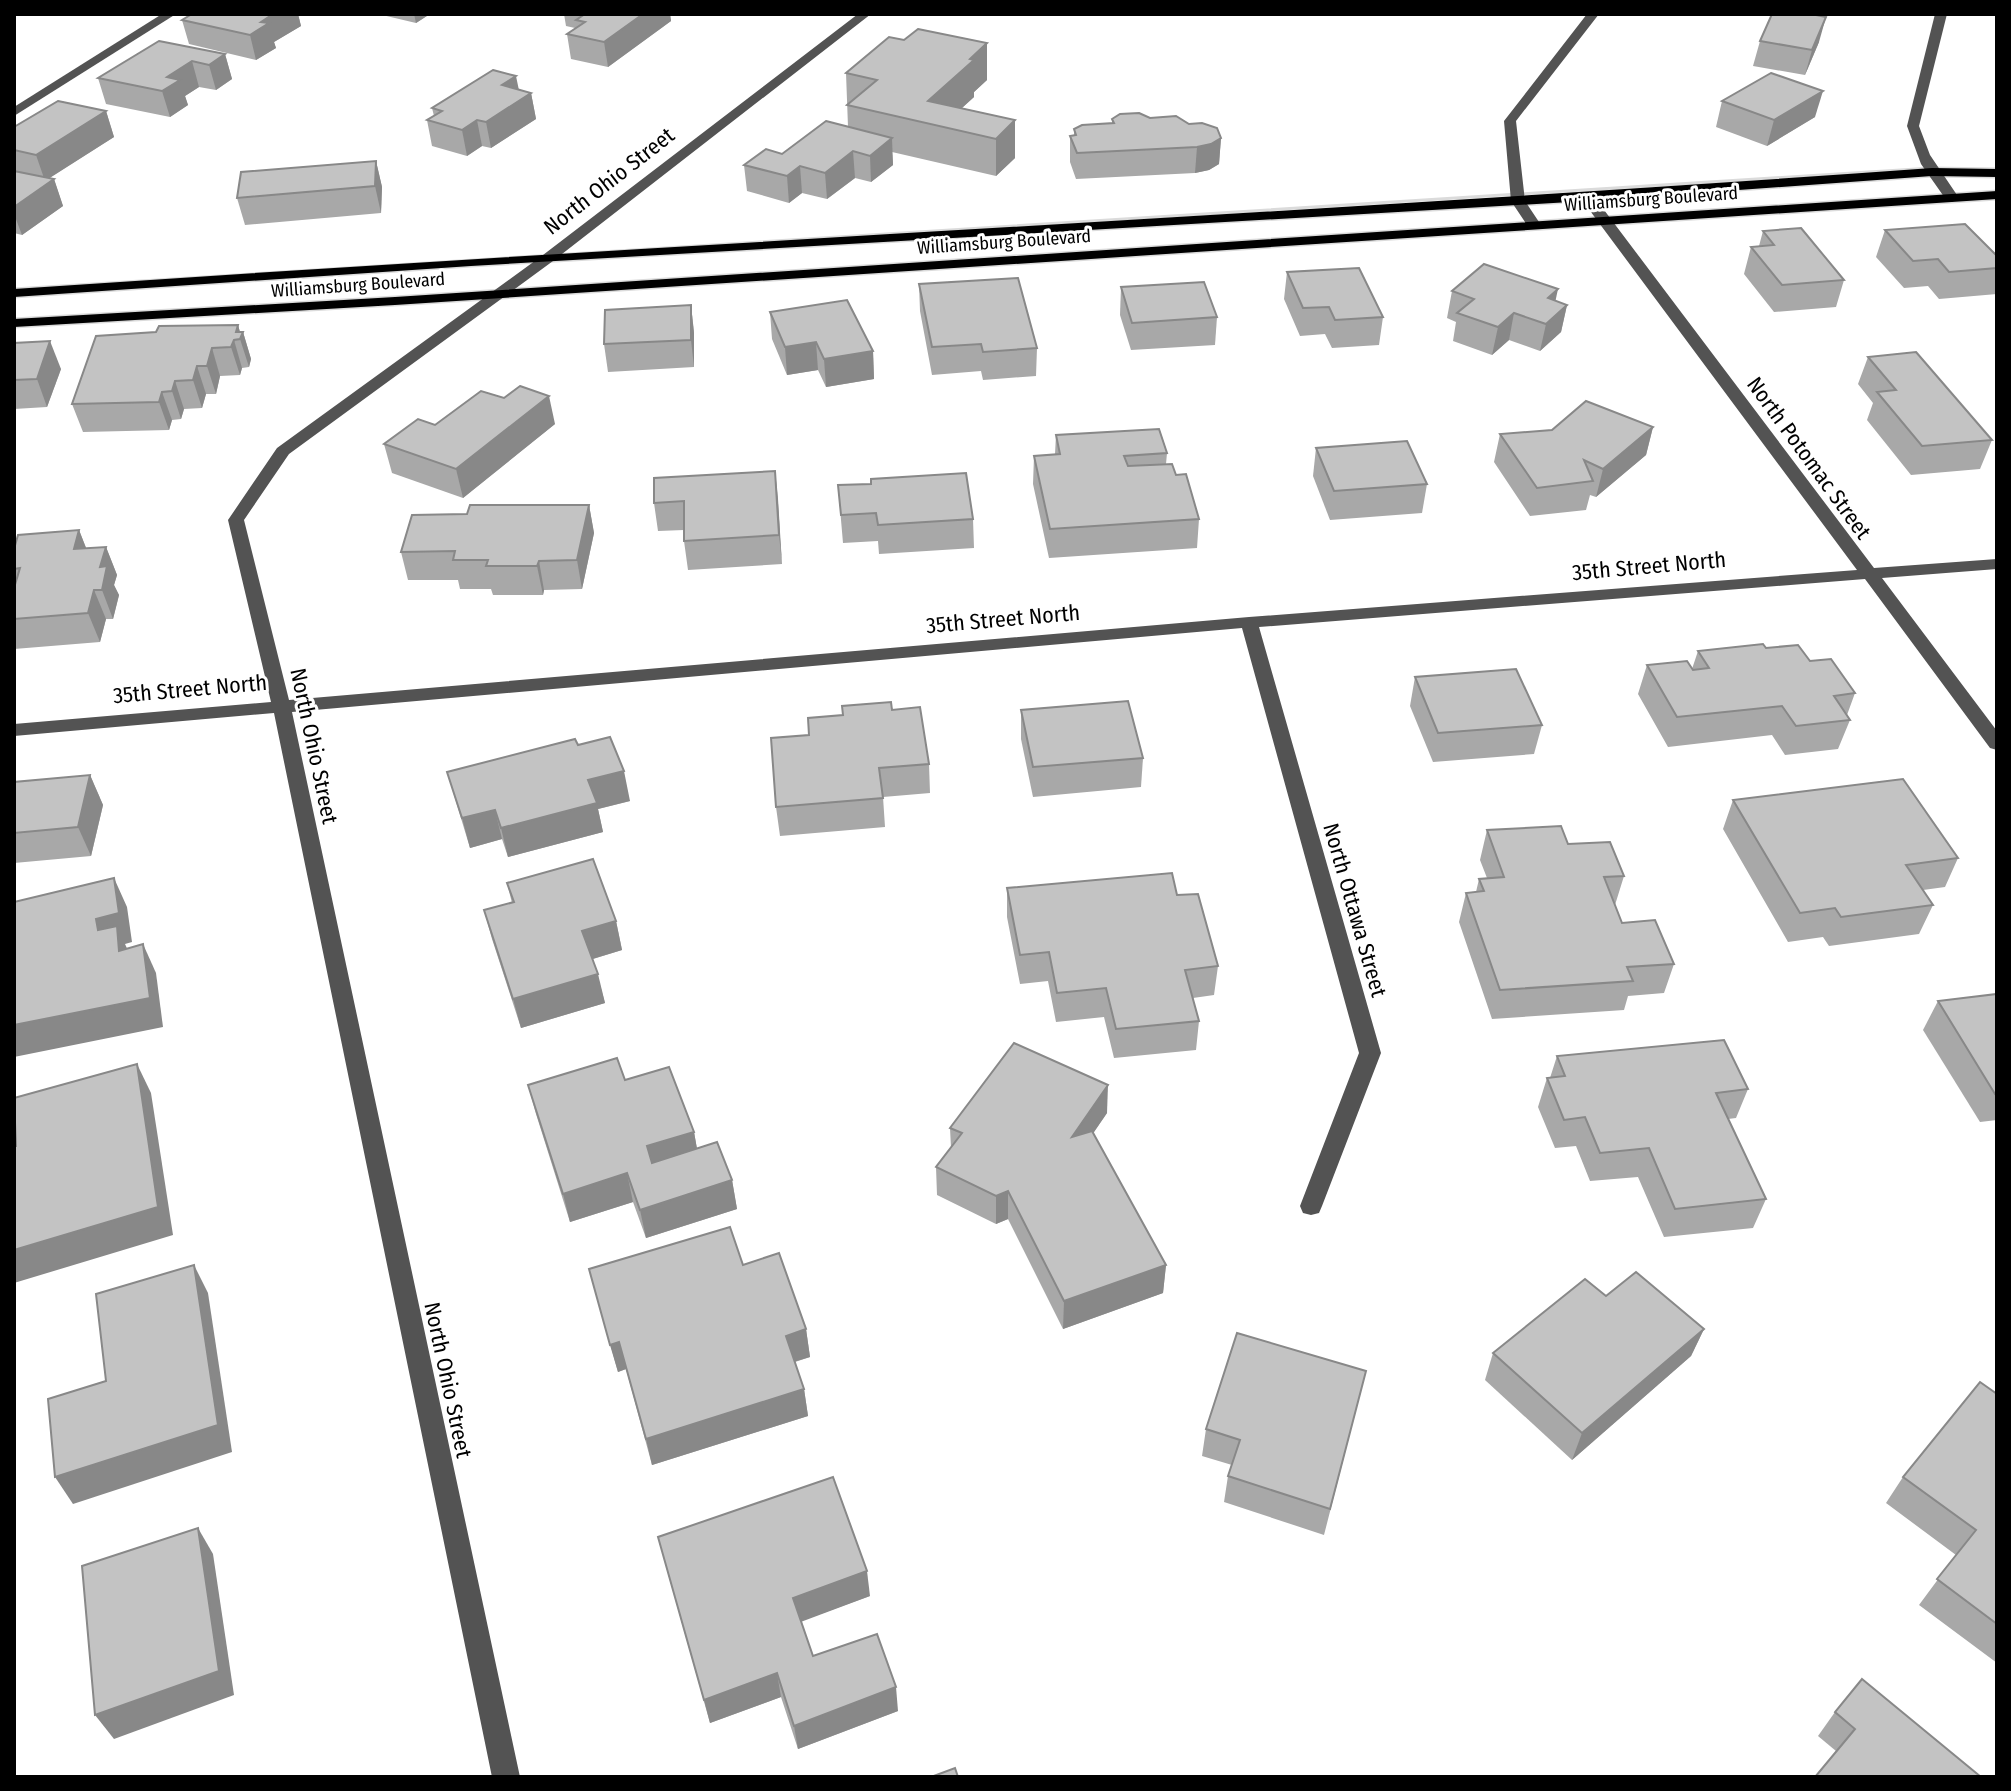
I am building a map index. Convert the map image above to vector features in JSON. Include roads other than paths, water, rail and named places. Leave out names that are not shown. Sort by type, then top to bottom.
[{"type":"main road","name":"Williamsburg Boulevard","points":[[14,293],[548,258],[1587,197],[1932,172],[1997,173]]},
{"type":"main road","name":"Williamsburg Boulevard","points":[[14,323],[1997,195]]},
{"type":"street","points":[[14,112],[170,14]]},
{"type":"street","name":"North Ohio Street","points":[[506,1777],[281,705],[236,520],[283,451],[548,258],[865,14]]},
{"type":"street","points":[[1534,225],[1518,201],[1510,121],[1593,14]]},
{"type":"street","points":[[1941,14],[1913,126],[1917,144],[1932,172],[1952,198]]},
{"type":"street","name":"North Potomac Street","points":[[1587,197],[1997,744]]},
{"type":"street","name":"35th Street North","points":[[14,730],[1249,622],[1997,564]]},
{"type":"street","name":"North Ottawa Street","points":[[1249,622],[1370,1053],[1311,1206]]}]
